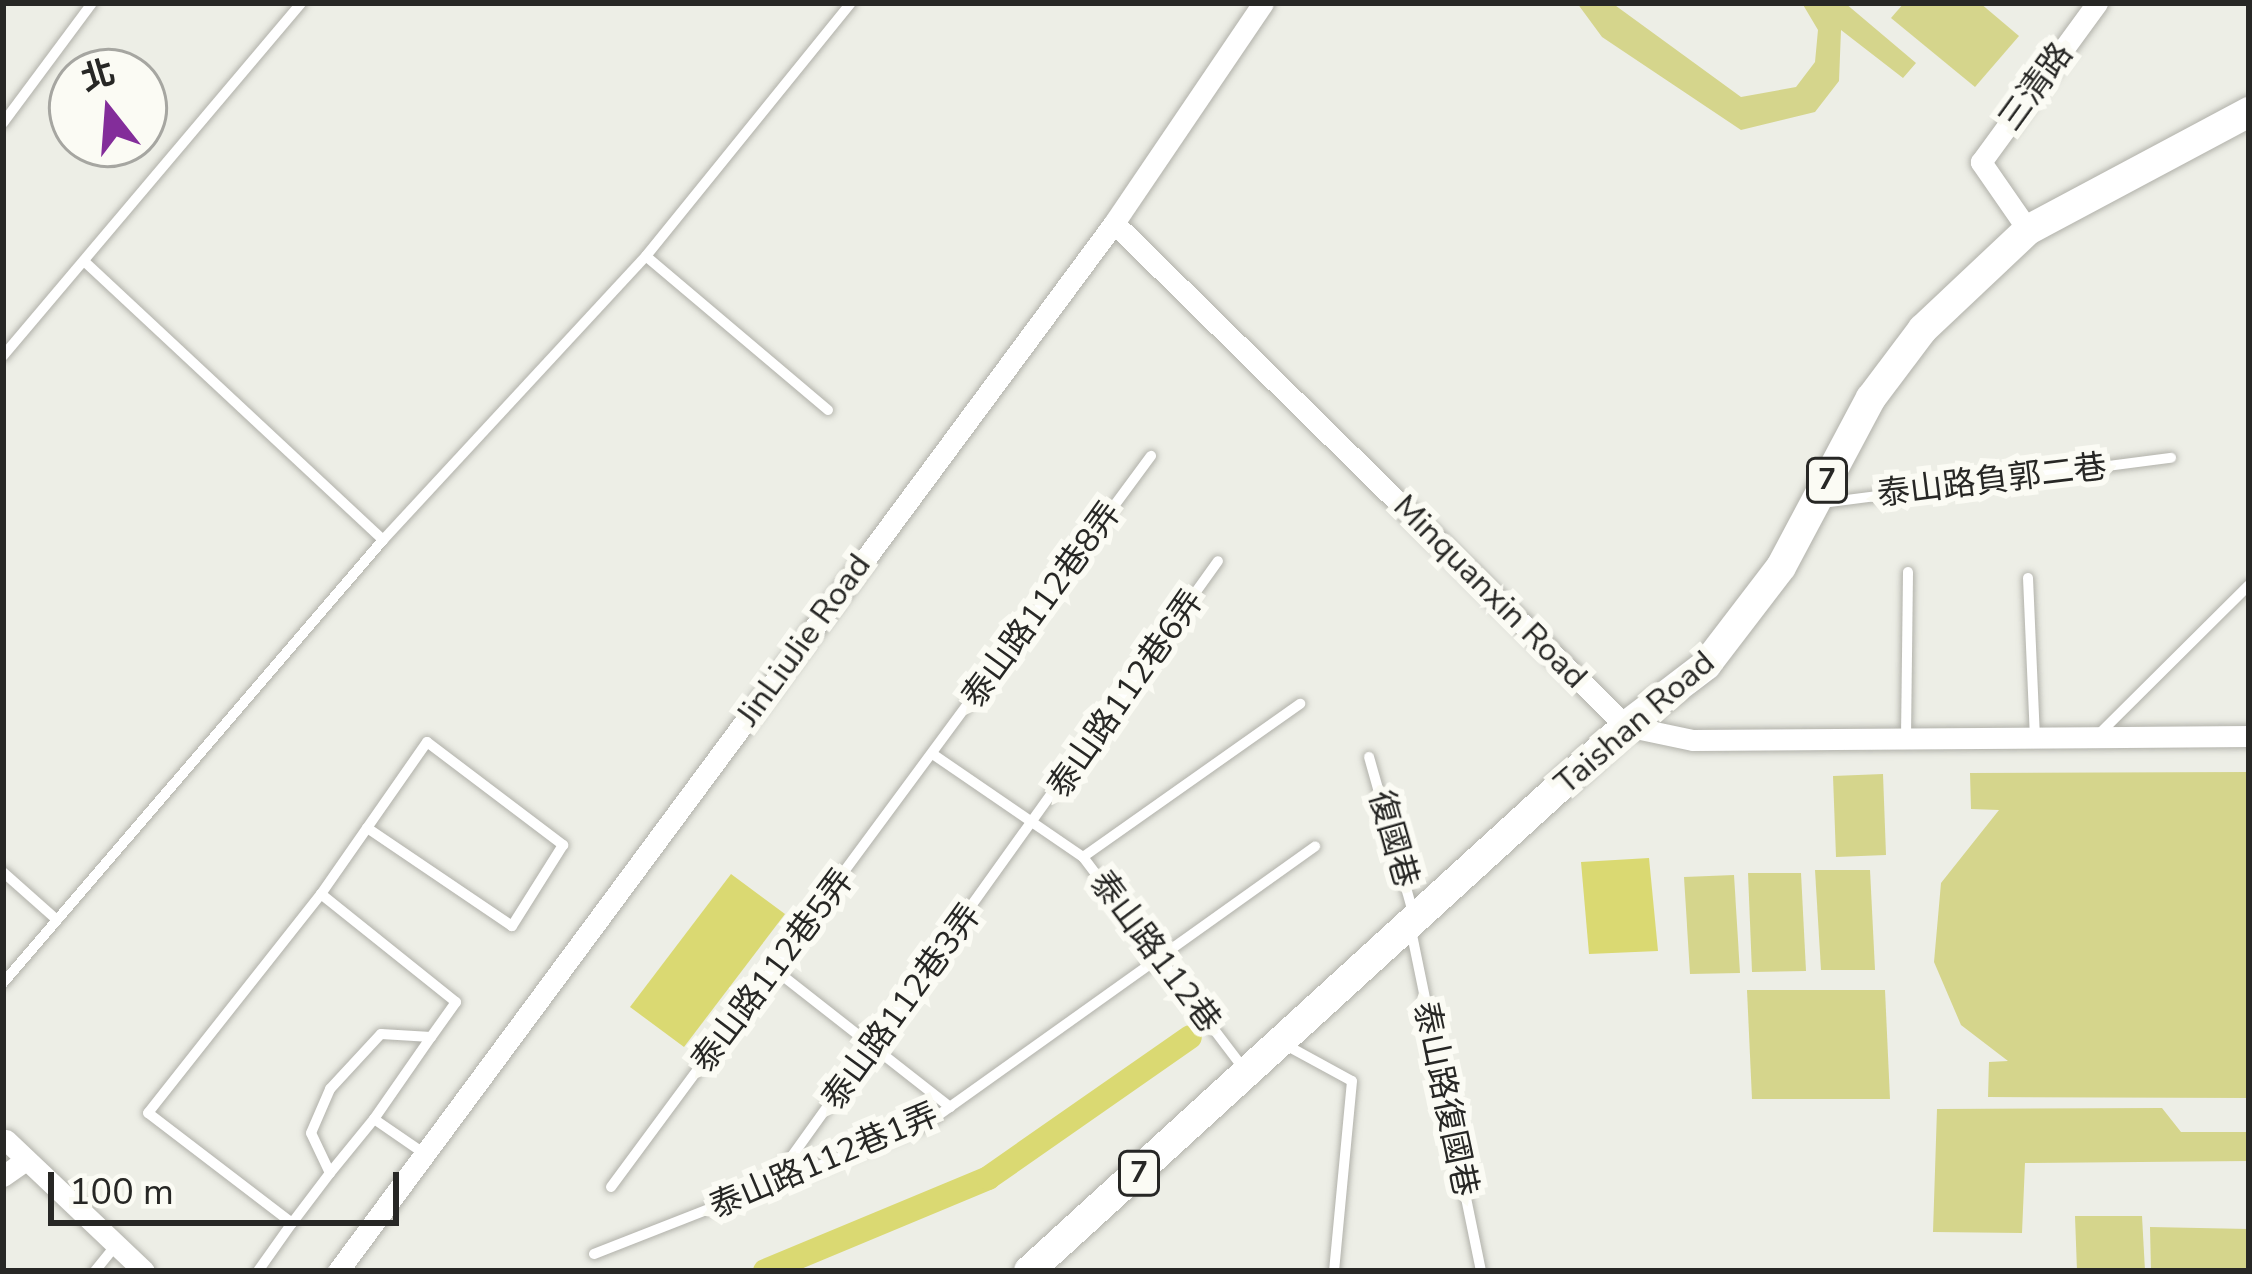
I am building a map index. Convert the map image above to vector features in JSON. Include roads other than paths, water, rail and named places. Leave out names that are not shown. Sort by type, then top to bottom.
[{"type":"main road","name":"Taishan Road","points":[[1030,1271],[1284,1044],[1626,726],[1729,639],[1923,329],[2028,230],[2249,112]]},
{"type":"street","name":"JinLiuJie Road","points":[[338,1271],[1114,223],[1263,3]]},
{"type":"street","name":"三清路","points":[[2028,230],[1981,162],[2098,3]]},
{"type":"street","name":"Minquanxin Road","points":[[1114,223],[1626,726]]},
{"type":"street","points":[[1626,726],[1693,740],[2249,736]]},
{"type":"street","points":[[4,1139],[144,1271]]},
{"type":"street","points":[[3,1176],[26,1160]]},
{"type":"lane","points":[[3,122],[92,3]]},
{"type":"lane","points":[[3,356],[301,3]]},
{"type":"lane","points":[[3,983],[382,539],[646,256],[851,3]]},
{"type":"lane","points":[[646,256],[828,410]]},
{"type":"lane","points":[[84,261],[382,539]]},
{"type":"lane","name":"泰山路112巷8弄","points":[[934,755],[1150,456]]},
{"type":"lane","name":"泰山路負郭二巷","points":[[1814,504],[2171,458]]},
{"type":"lane","name":"泰山路112巷6弄","points":[[1035,827],[1218,562]]},
{"type":"lane","points":[[1906,737],[1908,572]]},
{"type":"lane","points":[[2028,578],[2035,737]]},
{"type":"lane","points":[[2096,737],[2249,585]]},
{"type":"lane","points":[[1084,857],[1300,704]]},
{"type":"lane","points":[[292,1223],[148,1113],[321,894],[367,828],[427,742],[563,845],[512,926],[367,828]]},
{"type":"lane","name":"泰山路112巷","points":[[934,755],[1084,857],[1249,1076]]},
{"type":"lane","name":"泰山路112巷5弄","points":[[611,1187],[934,755]]},
{"type":"lane","name":"復國巷","points":[[1369,757],[1413,924]]},
{"type":"lane","name":"泰山路112巷3弄","points":[[770,1187],[1035,827]]},
{"type":"lane","name":"泰山路112巷1弄","points":[[594,1254],[770,1187],[950,1107],[1315,847]]},
{"type":"lane","points":[[3,872],[57,920]]},
{"type":"lane","points":[[258,1271],[456,1002],[321,894]]},
{"type":"lane","name":"泰山路復國巷","points":[[1413,924],[1480,1271]]},
{"type":"lane","points":[[774,969],[950,1107]]},
{"type":"lane","points":[[330,1173],[311,1133],[330,1089],[381,1034],[431,1036]]},
{"type":"lane","points":[[1284,1044],[1352,1081],[1334,1271]]},
{"type":"lane","points":[[374,1119],[425,1154]]},
{"type":"lane","points":[[95,1271],[115,1246]]},
{"type":"waterway","points":[[765,1271],[988,1178],[1190,1037]]}]
